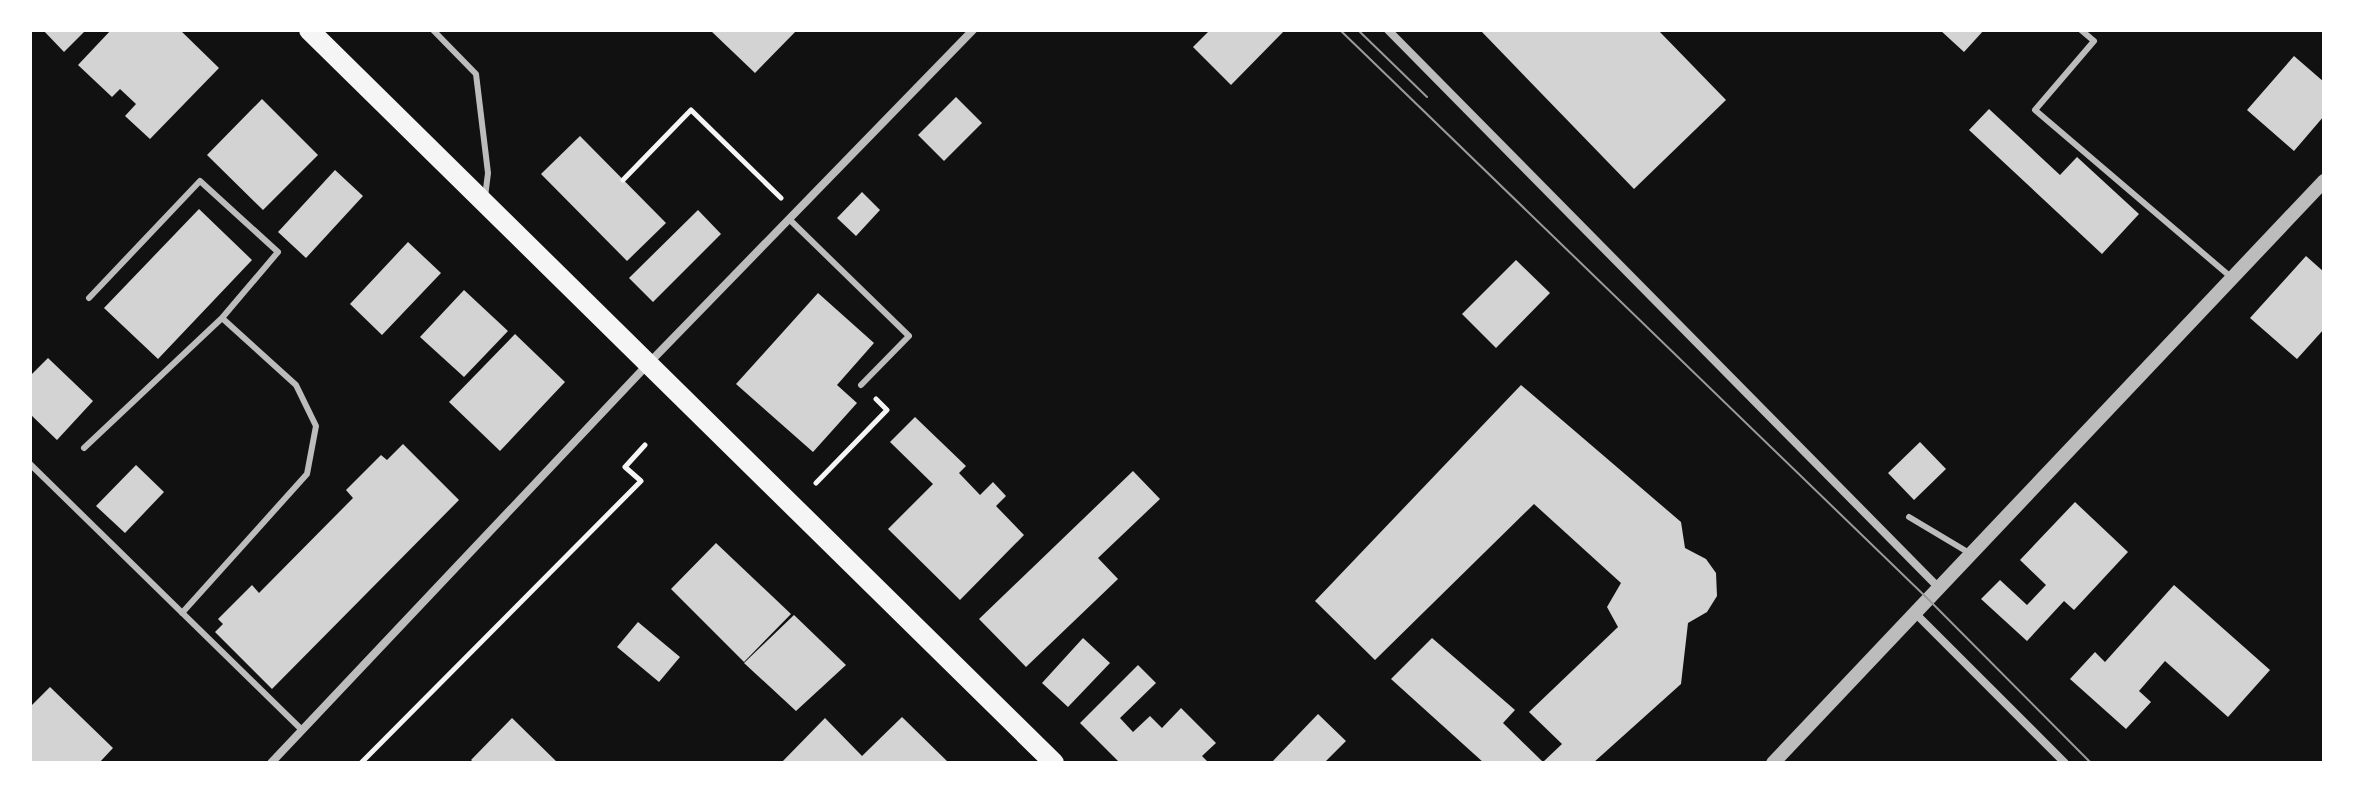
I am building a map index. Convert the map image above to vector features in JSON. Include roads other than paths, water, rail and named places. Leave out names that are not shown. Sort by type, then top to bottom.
[{"type":"main road","points":[[309,30],[1054,763]]},
{"type":"street","points":[[271,763],[649,363],[973,30]]},
{"type":"street","points":[[1388,30],[1939,588]]},
{"type":"street","points":[[1773,763],[2324,181]]},
{"type":"street","points":[[1915,613],[2065,763]]},
{"type":"lane","points":[[433,30],[476,74],[488,173],[485,200]]},
{"type":"lane","points":[[2081,30],[2094,41],[2035,110],[2232,278]]},
{"type":"lane","points":[[84,448],[222,318],[278,252],[200,181],[89,298]]},
{"type":"lane","points":[[792,216],[909,336],[861,385]]},
{"type":"lane","points":[[182,613],[307,474],[316,426],[296,385],[222,318]]},
{"type":"lane","points":[[30,464],[302,730]]},
{"type":"lane","points":[[1909,517],[1971,554]]},
{"type":"tram line","points":[[1340,30],[1928,599],[2091,763]]},
{"type":"tram line","points":[[1358,30],[1427,97]]}]
